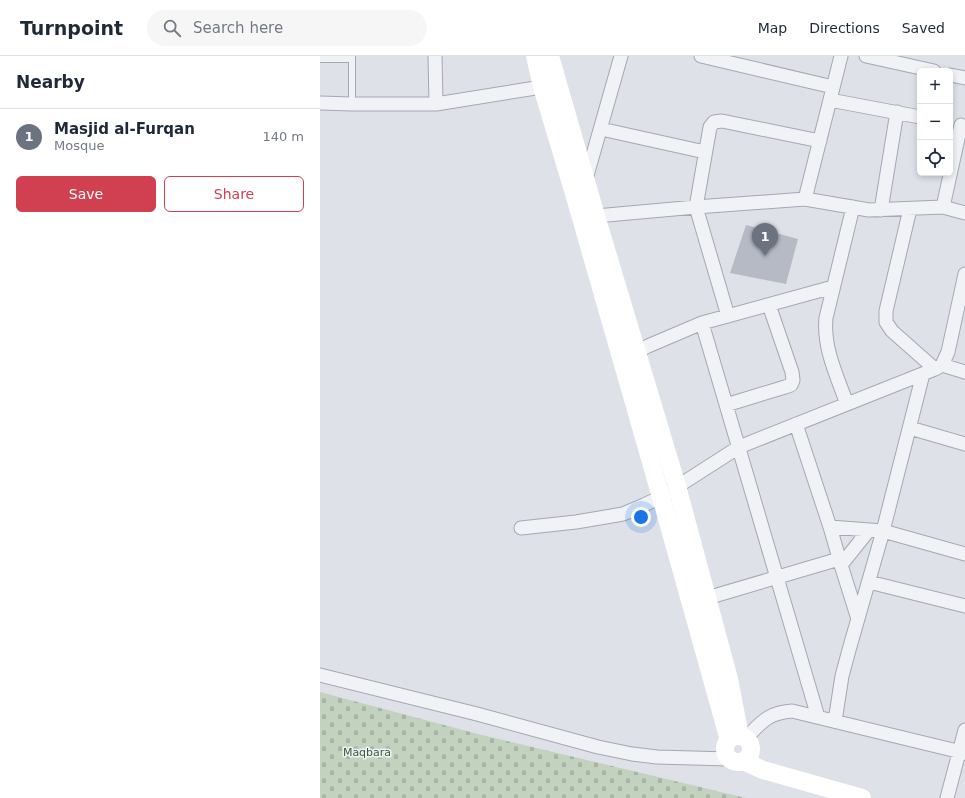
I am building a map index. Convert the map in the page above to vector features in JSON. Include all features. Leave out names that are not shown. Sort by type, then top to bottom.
[{"type":"main road","points":[[534,56],[661,497],[738,738],[750,744],[751,751],[749,757],[736,760]]},
{"type":"main road","points":[[550,56],[596,216],[677,486],[729,679],[738,738]]},
{"type":"main road","points":[[738,738],[725,746],[725,753],[736,760],[763,770],[862,798]]},
{"type":"street","points":[[435,56],[436,104]]},
{"type":"street","points":[[586,179],[621,56]]},
{"type":"street","points":[[701,56],[833,87]]},
{"type":"street","points":[[805,199],[841,56]]},
{"type":"street","points":[[866,56],[920,68]]},
{"type":"street","points":[[953,75],[965,77]]},
{"type":"street","points":[[320,103],[436,104],[542,88]]},
{"type":"street","points":[[830,100],[917,116]]},
{"type":"street","points":[[881,210],[897,112]]},
{"type":"street","points":[[728,316],[696,207],[710,127],[714,122],[722,121],[820,141]]},
{"type":"street","points":[[943,208],[959,125]]},
{"type":"street","points":[[601,129],[705,152]]},
{"type":"street","points":[[596,216],[805,199],[869,210],[943,208],[965,213]]},
{"type":"street","points":[[847,404],[827,346],[825,330],[826,318],[853,207]]},
{"type":"street","points":[[910,209],[886,311],[886,322],[892,331],[934,369]]},
{"type":"street","points":[[835,721],[842,676],[910,428],[934,369],[948,352],[965,274]]},
{"type":"street","points":[[637,352],[702,323],[834,287]]},
{"type":"street","points":[[726,405],[791,385],[793,380],[792,372],[769,304]]},
{"type":"street","points":[[702,323],[818,717]]},
{"type":"street","points":[[522,528],[576,522],[623,514],[661,497],[739,447],[934,369],[965,372]]},
{"type":"street","points":[[796,424],[858,619]]},
{"type":"street","points":[[910,428],[965,444]]},
{"type":"street","points":[[830,527],[883,531],[965,554]]},
{"type":"street","points":[[707,598],[776,577],[840,562],[869,530]]},
{"type":"street","points":[[869,582],[965,606]]},
{"type":"street","points":[[320,675],[469,712],[598,747],[632,754],[658,757],[736,760]]},
{"type":"street","points":[[738,738],[764,720],[779,712],[792,711],[963,752]]},
{"type":"street","points":[[947,798],[963,752],[965,730]]},
{"type":"lane","points":[[320,59],[352,57],[352,104]]},
{"type":"green space","name":"Maqbara","points":[[320,692],[478,734],[746,798],[320,798]]},
{"type":"building","points":[[746,225],[798,239],[786,284],[730,273]]},
{"type":"place","name":"Masjid al-Furqan","points":[[765,256]]}]
